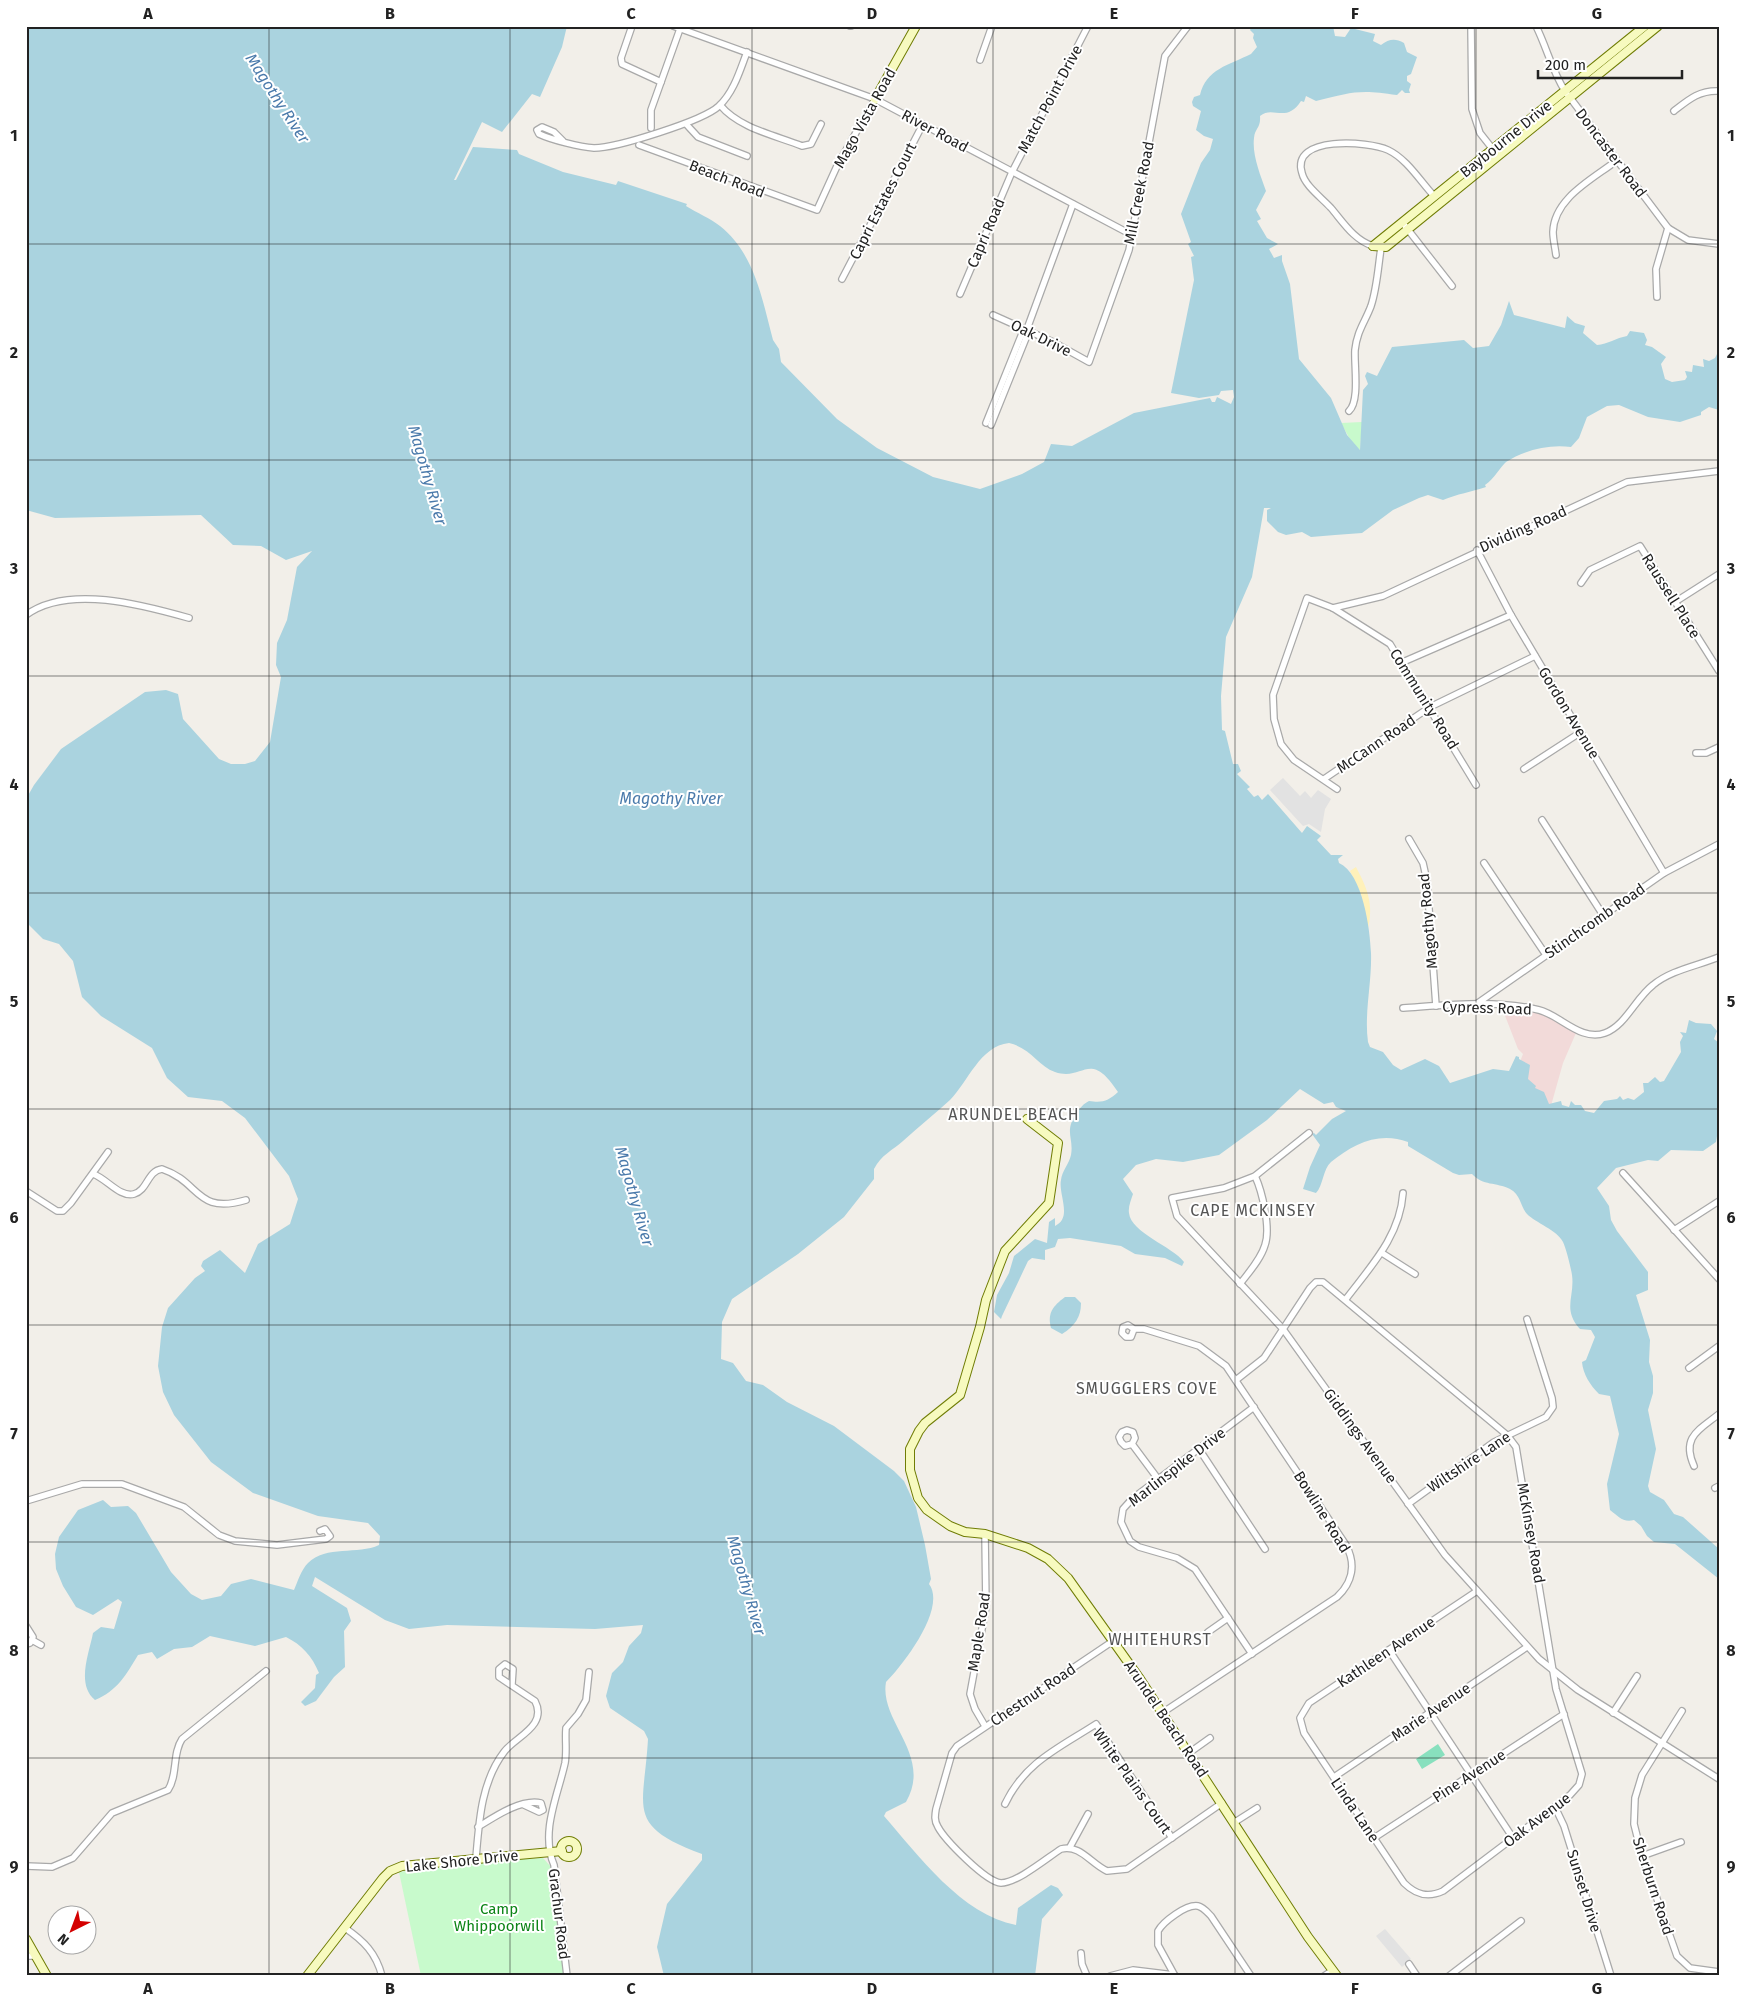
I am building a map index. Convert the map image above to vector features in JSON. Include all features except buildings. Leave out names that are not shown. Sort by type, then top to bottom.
[{"type":"street","points":[[632,26],[621,58],[622,64],[661,82]]},
{"type":"street","name":"River Road","points":[[674,26],[875,99],[1132,235]]},
{"type":"street","name":"Mago Vista Road","points":[[817,210],[840,161],[916,26]]},
{"type":"street","points":[[980,60],[992,26]]},
{"type":"street","name":"Match Point Drive","points":[[1012,172],[1088,26]]},
{"type":"street","name":"Mill Creek Road","points":[[1089,362],[1132,235],[1165,56],[1188,26]]},
{"type":"street","points":[[1471,26],[1472,109],[1480,133],[1496,152]]},
{"type":"street","name":"Doncaster Road","points":[[1536,26],[1547,49],[1554,74],[1567,94],[1668,228],[1688,240],[1719,244]]},
{"type":"street","name":"Baybourne Drive","points":[[1377,247],[1386,247],[1496,152],[1567,94],[1658,26]]},
{"type":"street","points":[[650,128],[651,110],[681,28]]},
{"type":"street","name":"Baybourne Drive","points":[[1567,94],[1639,28]]},
{"type":"street","points":[[563,140],[595,148],[620,144],[686,124],[720,105],[737,80],[747,52]]},
{"type":"street","points":[[1674,111],[1693,95],[1719,91]]},
{"type":"street","points":[[720,105],[738,122],[802,146],[811,144],[821,124]]},
{"type":"street","points":[[686,124],[698,136],[747,156]]},
{"type":"street","name":"Capri Estates Court","points":[[842,279],[923,124]]},
{"type":"street","name":"Beach Road","points":[[639,145],[817,210]]},
{"type":"street","points":[[1348,411],[1354,403],[1355,349],[1361,325],[1370,308],[1375,292],[1377,247],[1357,238],[1305,180],[1300,166],[1305,154],[1320,145],[1372,145],[1397,156],[1434,196]]},
{"type":"street","name":"Baybourne Drive","points":[[1377,247],[1402,222],[1434,196],[1496,152]]},
{"type":"street","points":[[1556,255],[1553,232],[1559,209],[1566,200],[1616,161]]},
{"type":"street","name":"Capri Road","points":[[960,294],[1012,172]]},
{"type":"street","points":[[988,424],[1028,333],[1026,329],[1073,204]]},
{"type":"street","points":[[1402,222],[1452,286]]},
{"type":"street","points":[[1657,297],[1656,269],[1668,228]]},
{"type":"street","name":"Oak Drive","points":[[994,315],[1026,329],[1089,362]]},
{"type":"street","name":"Dividing Road","points":[[1333,608],[1383,596],[1477,550],[1627,482],[1719,471]]},
{"type":"street","name":"Raussell Place","points":[[1581,583],[1590,570],[1640,546],[1718,667]]},
{"type":"street","name":"Gordon Avenue","points":[[1477,550],[1510,615],[1664,873]]},
{"type":"street","points":[[1675,602],[1719,574]]},
{"type":"street","points":[[26,615],[34,609],[56,601],[92,598],[161,610],[189,618]]},
{"type":"street","name":"Community Road","points":[[1324,779],[1294,760],[1281,744],[1274,719],[1273,695],[1307,598],[1333,608],[1390,644],[1403,662],[1476,784]]},
{"type":"street","points":[[1403,662],[1510,615]]},
{"type":"street","name":"McCann Road","points":[[1324,779],[1430,707],[1535,656]]},
{"type":"street","points":[[1524,770],[1580,732]]},
{"type":"street","points":[[1696,753],[1706,753],[1719,747]]},
{"type":"street","points":[[1324,779],[1337,789]]},
{"type":"street","points":[[1542,820],[1603,915]]},
{"type":"street","name":"Magothy Road","points":[[1408,839],[1423,863],[1427,881],[1436,1006]]},
{"type":"street","name":"Stinchcomb Road","points":[[1475,1005],[1664,873],[1719,844]]},
{"type":"street","points":[[1484,863],[1546,955]]},
{"type":"street","name":"Cypress Road","points":[[1402,1008],[1475,1005],[1521,1006],[1541,1010],[1581,1032],[1594,1035],[1601,1034],[1616,1027],[1637,999],[1654,984],[1676,972],[1719,957]]},
{"type":"street","name":"Arundel Beach Road","points":[[1027,1119],[1058,1143],[1049,1203],[1005,1251],[986,1300],[960,1395],[918,1431],[910,1449],[909,1460],[914,1490],[927,1510],[957,1529],[985,1534],[1028,1548],[1058,1568],[1076,1588],[1162,1712],[1306,1933],[1335,1974]]},
{"type":"street","points":[[1240,1284],[1263,1250],[1267,1238],[1261,1191],[1255,1176],[1309,1134]]},
{"type":"street","points":[[26,1191],[60,1212],[67,1209],[108,1152]]},
{"type":"street","points":[[93,1174],[101,1176],[124,1194],[129,1195],[142,1190],[151,1175],[162,1169],[216,1204],[230,1205],[246,1200]]},
{"type":"street","points":[[1623,1173],[1719,1279]]},
{"type":"street","name":"Giddings Avenue","points":[[1255,1176],[1224,1188],[1172,1198],[1174,1211],[1179,1220],[1283,1328],[1448,1559],[1527,1646],[1554,1672]]},
{"type":"street","points":[[1346,1299],[1382,1253],[1400,1217],[1403,1193]]},
{"type":"street","points":[[1674,1230],[1719,1202]]},
{"type":"street","points":[[1382,1253],[1415,1274]]},
{"type":"street","name":"McKinsey Road","points":[[1283,1328],[1313,1284],[1319,1282],[1327,1283],[1507,1435],[1517,1452],[1554,1672]]},
{"type":"street","name":"Wiltshire Lane","points":[[1408,1504],[1507,1435],[1546,1417],[1553,1407],[1552,1398],[1527,1319]]},
{"type":"street","points":[[1236,1380],[1260,1362],[1283,1328]]},
{"type":"street","name":"Bowline Road","points":[[1134,1329],[1144,1329],[1200,1347],[1219,1359],[1236,1380],[1346,1545],[1352,1566],[1348,1583],[1337,1597],[1162,1712]]},
{"type":"street","points":[[1689,1368],[1719,1346]]},
{"type":"street","name":"Marlinspike Drive","points":[[1252,1654],[1193,1567],[1177,1558],[1134,1544],[1122,1528],[1122,1515],[1127,1504],[1254,1407]]},
{"type":"street","points":[[1694,1466],[1689,1454],[1689,1442],[1696,1432],[1719,1414]]},
{"type":"street","points":[[1132,1444],[1158,1479]]},
{"type":"street","points":[[1199,1449],[1265,1549]]},
{"type":"street","points":[[26,1502],[82,1484],[122,1484],[184,1507],[219,1535],[235,1541],[277,1545],[326,1539],[330,1536],[324,1529],[320,1531]]},
{"type":"street","name":"Maple Road","points":[[985,1534],[986,1607],[970,1694],[975,1709],[985,1726]]},
{"type":"street","name":"Kathleen Avenue","points":[[1300,1718],[1310,1703],[1477,1591]]},
{"type":"street","points":[[1208,1632],[1228,1618]]},
{"type":"street","points":[[26,1626],[33,1634],[29,1642],[41,1645]]},
{"type":"street","name":"Chestnut Road","points":[[1070,1847],[1062,1849],[1014,1879],[1000,1883],[990,1878],[955,1849],[939,1829],[934,1816],[954,1749],[985,1726],[1113,1641]]},
{"type":"street","name":"Marie Avenue","points":[[1334,1777],[1527,1646]]},
{"type":"street","points":[[1389,1650],[1513,1838]]},
{"type":"street","points":[[26,1866],[52,1867],[73,1858],[112,1813],[168,1790],[172,1785],[182,1739],[266,1671]]},
{"type":"street","points":[[549,1852],[550,1825],[566,1753],[566,1728],[578,1714],[586,1700],[589,1672]]},
{"type":"street","points":[[1554,1672],[1613,1713],[1719,1779]]},
{"type":"street","name":"Oak Avenue","points":[[1421,1895],[1429,1896],[1443,1891],[1555,1806],[1575,1790],[1581,1781],[1582,1774],[1554,1672]]},
{"type":"street","points":[[1613,1713],[1637,1676]]},
{"type":"street","points":[[476,1858],[478,1826],[483,1797],[499,1758],[509,1745],[528,1732],[535,1719],[537,1705],[535,1701],[512,1684]]},
{"type":"street","name":"Sherburn Road","points":[[1682,1711],[1646,1766],[1636,1798],[1634,1824],[1642,1856],[1677,1956],[1690,1968],[1719,1972]]},
{"type":"street","name":"Pine Avenue","points":[[1374,1838],[1564,1714]]},
{"type":"street","name":"Linda Lane","points":[[1300,1718],[1304,1733],[1404,1884],[1421,1895]]},
{"type":"street","name":"White Plains Court","points":[[1005,1804],[1013,1787],[1026,1770],[1096,1724],[1172,1838]]},
{"type":"street","points":[[1189,1753],[1210,1738]]},
{"type":"street","points":[[1088,1814],[1070,1847],[1078,1850],[1102,1869],[1117,1871],[1127,1869],[1222,1804]]},
{"type":"street","points":[[478,1826],[513,1807],[524,1805]]},
{"type":"street","name":"Sunset Drive","points":[[1555,1806],[1564,1826],[1611,1976]]},
{"type":"street","points":[[1235,1822],[1257,1808]]},
{"type":"street","points":[[1642,1856],[1681,1842]]},
{"type":"street","name":"Lake Shore Drive","points":[[307,1976],[390,1871],[407,1866],[562,1851]]},
{"type":"street","name":"Grachur Road","points":[[549,1852],[554,1865],[567,1976]]},
{"type":"street","points":[[1175,1975],[1158,1945],[1158,1932],[1163,1924],[1178,1914],[1196,1906],[1204,1909],[1211,1916],[1251,1976]]},
{"type":"street","points":[[1449,1976],[1522,1921]]},
{"type":"street","points":[[345,1928],[366,1944],[374,1953],[382,1976]]},
{"type":"street","points":[[26,1939],[47,1976]]},
{"type":"street","points":[[1081,1953],[1082,1964],[1087,1976]]},
{"type":"street","points":[[26,1956],[36,1956]]},
{"type":"street","points":[[1409,1964],[1417,1976]]},
{"type":"street","points":[[1110,1976],[1133,1970],[1175,1975]]},
{"type":"street","points":[[1324,1976],[1335,1974]]},
{"type":"shaded area","points":[[1283,778],[1300,796],[1305,791],[1311,798],[1318,790],[1331,799],[1325,809],[1321,832],[1309,824],[1303,826],[1270,790]]},
{"type":"shaded area","points":[[1502,1008],[1541,1013],[1576,1033],[1563,1063],[1547,1120],[1496,1124],[1523,1054],[1518,1049]]},
{"type":"shaded area","points":[[1385,1929],[1411,1959],[1402,1967],[1376,1936]]},
{"type":"sand","points":[[1356,867],[1370,904],[1368,928],[1361,894],[1350,871]]},
{"type":"green space","points":[[1362,422],[1360,450],[1352,443],[1341,423]]},
{"type":"green space","points":[[1438,1744],[1445,1755],[1422,1769],[1416,1759]]},
{"type":"green space","name":"Camp Whippoorwill","points":[[543,1858],[552,1868],[565,1976],[421,1976],[399,1872],[468,1861]]},
{"type":"water","name":"Magothy River","points":[[26,26],[567,26],[562,47],[540,97],[532,94],[502,132],[482,122],[454,180],[456,180],[473,147],[517,150],[519,154],[563,172],[616,185],[618,181],[687,204],[686,206],[720,226],[742,250],[756,278],[773,340],[779,349],[781,362],[837,419],[877,448],[933,477],[980,489],[1022,474],[1044,462],[1051,444],[1072,446],[1134,413],[1210,398],[1212,402],[1215,402],[1217,397],[1231,404],[1234,397],[1233,390],[1221,391],[1219,395],[1199,398],[1171,393],[1194,280],[1191,257],[1194,256],[1188,244],[1191,242],[1181,214],[1201,163],[1210,150],[1213,139],[1204,136],[1196,130],[1201,111],[1193,106],[1194,97],[1200,95],[1207,79],[1213,74],[1251,54],[1257,47],[1253,38],[1254,34],[1250,30],[1252,26],[1333,26],[1335,36],[1345,37],[1351,28],[1375,34],[1373,41],[1381,45],[1392,40],[1404,43],[1407,52],[1417,57],[1411,74],[1407,76],[1407,81],[1411,84],[1410,93],[1405,93],[1402,90],[1397,95],[1356,92],[1316,101],[1306,96],[1304,102],[1301,101],[1290,112],[1270,112],[1260,116],[1260,123],[1254,138],[1255,158],[1266,191],[1256,210],[1261,219],[1257,221],[1267,238],[1278,244],[1269,249],[1274,258],[1282,255],[1282,261],[1290,284],[1299,359],[1331,398],[1347,435],[1360,450],[1363,390],[1368,384],[1365,376],[1367,372],[1377,376],[1392,347],[1464,340],[1473,348],[1489,346],[1501,325],[1509,301],[1514,315],[1565,328],[1567,316],[1575,323],[1585,326],[1583,333],[1597,345],[1627,336],[1630,331],[1644,333],[1647,340],[1645,345],[1652,347],[1666,357],[1661,364],[1665,379],[1672,382],[1685,380],[1687,377],[1685,371],[1692,372],[1693,365],[1704,367],[1703,359],[1709,361],[1715,358],[1719,350],[1719,410],[1709,407],[1701,412],[1701,415],[1680,422],[1648,417],[1619,405],[1607,406],[1587,417],[1579,438],[1571,447],[1546,447],[1521,454],[1506,462],[1485,485],[1486,487],[1443,500],[1428,495],[1419,498],[1393,510],[1362,533],[1311,537],[1302,532],[1286,535],[1278,532],[1267,521],[1267,510],[1271,508],[1264,508],[1252,577],[1226,637],[1221,696],[1222,730],[1225,731],[1233,764],[1238,764],[1241,771],[1237,774],[1250,787],[1247,789],[1254,797],[1258,795],[1262,800],[1268,794],[1302,833],[1307,826],[1321,836],[1317,840],[1331,855],[1343,855],[1338,859],[1339,863],[1354,878],[1364,903],[1369,930],[1371,964],[1367,1020],[1368,1042],[1370,1047],[1383,1052],[1393,1065],[1401,1070],[1425,1059],[1439,1066],[1450,1083],[1493,1069],[1509,1071],[1516,1056],[1530,1065],[1528,1079],[1536,1086],[1535,1088],[1544,1092],[1549,1104],[1561,1101],[1562,1105],[1569,1107],[1571,1101],[1575,1105],[1581,1105],[1585,1111],[1594,1113],[1604,1101],[1617,1099],[1620,1096],[1623,1100],[1628,1098],[1634,1100],[1644,1092],[1643,1083],[1648,1083],[1655,1077],[1660,1082],[1664,1081],[1681,1052],[1680,1042],[1683,1036],[1680,1032],[1686,1033],[1689,1020],[1696,1023],[1711,1024],[1717,1031],[1714,1039],[1719,1043],[1719,1124],[1716,1142],[1703,1151],[1671,1150],[1658,1161],[1648,1160],[1616,1168],[1597,1188],[1609,1206],[1611,1220],[1617,1231],[1648,1272],[1648,1290],[1636,1295],[1650,1340],[1649,1362],[1653,1376],[1653,1393],[1648,1410],[1656,1449],[1648,1486],[1650,1492],[1664,1500],[1674,1514],[1683,1517],[1719,1549],[1719,1579],[1675,1544],[1654,1542],[1634,1520],[1624,1520],[1610,1510],[1607,1484],[1619,1434],[1610,1396],[1599,1394],[1585,1375],[1582,1362],[1586,1360],[1595,1337],[1591,1330],[1580,1329],[1572,1315],[1570,1303],[1572,1275],[1566,1249],[1560,1238],[1527,1214],[1514,1191],[1485,1182],[1472,1174],[1459,1175],[1453,1173],[1408,1146],[1408,1142],[1397,1139],[1377,1139],[1357,1145],[1328,1165],[1316,1193],[1303,1189],[1320,1145],[1312,1134],[1316,1135],[1332,1119],[1346,1111],[1336,1107],[1333,1102],[1324,1104],[1300,1089],[1267,1120],[1219,1155],[1183,1162],[1156,1159],[1136,1165],[1123,1179],[1133,1194],[1129,1208],[1131,1220],[1144,1233],[1178,1256],[1184,1262],[1182,1266],[1165,1258],[1135,1254],[1121,1246],[1070,1238],[1058,1239],[1055,1247],[1045,1250],[1045,1260],[1032,1258],[1028,1261],[1001,1319],[994,1312],[997,1295],[1009,1273],[1014,1256],[1035,1239],[1047,1243],[1049,1222],[1055,1218],[1055,1226],[1063,1217],[1064,1205],[1061,1180],[1071,1155],[1070,1130],[1072,1120],[1080,1108],[1087,1102],[1105,1101],[1118,1092],[1100,1072],[1086,1069],[1065,1074],[1055,1072],[1017,1045],[1009,1043],[990,1051],[982,1058],[950,1100],[880,1160],[874,1169],[874,1179],[844,1217],[798,1254],[732,1299],[722,1322],[721,1359],[733,1363],[746,1381],[763,1385],[787,1402],[834,1426],[894,1471],[904,1481],[916,1507],[931,1579],[929,1584],[933,1594],[928,1621],[921,1636],[886,1682],[886,1697],[890,1711],[910,1754],[913,1769],[913,1785],[906,1802],[886,1812],[884,1816],[942,1881],[977,1909],[996,1919],[1016,1925],[1018,1908],[1051,1885],[1058,1888],[1063,1895],[1042,1919],[1035,1976],[664,1976],[657,1947],[667,1904],[702,1860],[702,1854],[677,1844],[650,1824],[645,1812],[643,1799],[648,1739],[644,1731],[610,1708],[606,1696],[612,1673],[623,1662],[629,1646],[641,1633],[643,1625],[595,1629],[447,1625],[409,1629],[385,1620],[315,1577],[312,1586],[347,1608],[351,1621],[344,1631],[345,1667],[334,1677],[316,1701],[305,1706],[301,1702],[315,1688],[316,1675],[319,1673],[313,1661],[302,1647],[292,1640],[286,1637],[255,1646],[210,1636],[192,1647],[174,1649],[157,1659],[152,1652],[138,1655],[125,1676],[115,1687],[95,1700],[89,1693],[85,1677],[85,1668],[93,1633],[101,1627],[114,1629],[122,1602],[118,1599],[93,1615],[76,1607],[63,1586],[56,1569],[55,1554],[59,1537],[78,1510],[103,1500],[111,1507],[128,1506],[136,1513],[171,1572],[191,1594],[202,1600],[221,1596],[231,1584],[251,1579],[294,1590],[303,1569],[315,1557],[333,1552],[371,1548],[379,1545],[380,1536],[368,1523],[318,1516],[253,1493],[211,1462],[174,1415],[163,1392],[158,1366],[162,1327],[168,1308],[195,1278],[205,1271],[201,1266],[203,1261],[220,1250],[245,1273],[258,1244],[290,1224],[298,1199],[289,1176],[245,1118],[222,1101],[188,1097],[167,1078],[152,1048],[101,1016],[82,997],[73,961],[59,944],[43,939],[26,922],[26,799],[61,749],[145,692],[166,690],[178,694],[183,719],[219,759],[231,764],[245,764],[255,761],[270,742],[281,677],[276,665],[277,643],[287,620],[297,567],[312,551],[286,560],[261,546],[233,545],[201,515],[55,518],[26,510]]},
{"type":"water","points":[[1065,1297],[1075,1297],[1081,1303],[1081,1308],[1076,1321],[1062,1334],[1051,1328],[1050,1318],[1054,1307]]},
{"type":"district","name":"ARUNDEL BEACH","points":[[1014,1114]]},
{"type":"district","name":"CAPE MCKINSEY","points":[[1253,1210]]},
{"type":"district","name":"SMUGGLERS COVE","points":[[1147,1388]]},
{"type":"district","name":"WHITEHURST","points":[[1160,1639]]}]
